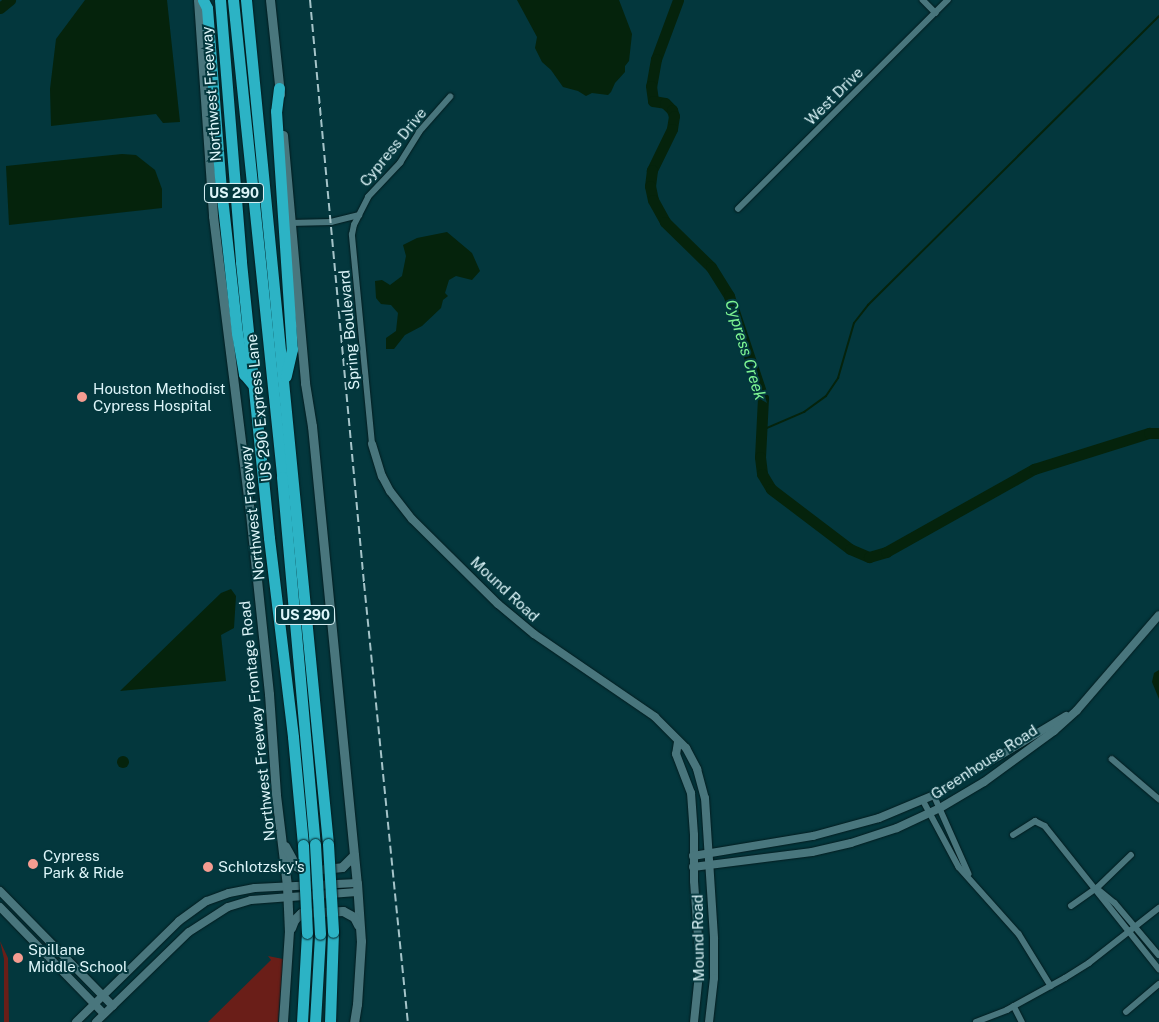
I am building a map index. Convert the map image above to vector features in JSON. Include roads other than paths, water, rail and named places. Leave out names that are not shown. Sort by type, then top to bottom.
[{"type":"highway","points":[[202,0],[207,8],[221,188],[235,314],[244,374],[254,386]]},
{"type":"highway","name":"Northwest Freeway","points":[[220,0],[231,163],[303,845],[307,934],[302,1022]]},
{"type":"highway","name":"US 290 Express Lane","points":[[233,0],[282,477],[315,844],[320,934],[314,1022]]},
{"type":"highway","name":"US 290","points":[[246,0],[328,844],[334,932],[330,1022]]},
{"type":"highway","points":[[279,88],[276,111],[292,349],[284,385]]},
{"type":"main road","name":"Northwest Freeway Frontage Road","points":[[198,0],[212,216],[250,513],[269,694],[276,794],[287,886],[289,932],[284,1022]]},
{"type":"main road","points":[[270,0],[290,223],[357,888],[360,930],[358,1004],[354,1022]]},
{"type":"main road","points":[[282,841],[296,866],[303,870],[342,867],[354,855]]},
{"type":"main road","points":[[289,932],[294,920],[301,914],[343,911],[354,918],[360,930]]},
{"type":"street","points":[[923,0],[936,13]]},
{"type":"street","name":"West Drive","points":[[738,209],[948,0]]},
{"type":"street","name":"Cypress Drive","points":[[359,215],[368,197],[400,163],[419,132],[450,97]]},
{"type":"street","points":[[290,223],[331,222],[359,215]]},
{"type":"street","name":"Spring Boulevard","points":[[359,215],[352,235],[372,444]]},
{"type":"street","name":"Mound Road","points":[[372,444],[382,476],[390,491],[412,518],[498,604],[534,634],[655,717],[686,748],[697,769],[705,798],[714,938],[714,978],[709,1022]]},
{"type":"street","name":"Greenhouse Road","points":[[693,867],[812,852],[851,843],[897,828],[940,808],[1023,755],[1077,710],[1159,615]]},
{"type":"street","name":"Greenhouse Road","points":[[693,856],[813,836],[879,818],[934,795],[1077,710]]},
{"type":"street","name":"Mound Road","points":[[678,742],[676,754],[691,793],[693,867],[700,964],[694,1022]]},
{"type":"street","points":[[1112,760],[1159,799]]},
{"type":"street","points":[[934,795],[970,878]]},
{"type":"street","points":[[923,800],[959,867],[1019,934],[1051,986]]},
{"type":"street","points":[[1013,835],[1031,822],[1040,822],[1096,888],[1128,932],[1159,969]]},
{"type":"street","points":[[1071,906],[1096,888],[1131,856]]},
{"type":"street","points":[[76,1022],[180,921],[206,902],[229,893],[287,886],[357,888]]},
{"type":"street","points":[[96,1022],[189,932],[228,907],[251,900],[288,898],[357,888]]},
{"type":"street","points":[[1096,888],[1115,903],[1159,955]]},
{"type":"street","points":[[0,890],[113,1006]]},
{"type":"street","points":[[13,904],[3,909],[104,1014]]},
{"type":"street","points":[[1150,915],[1159,904]]},
{"type":"street","points":[[976,1022],[1014,1006],[1089,963],[1159,908]]},
{"type":"street","points":[[180,921],[189,932]]},
{"type":"street","points":[[1126,1012],[1159,984]]},
{"type":"street","points":[[1014,1006],[1022,1022]]},
{"type":"waterway","name":"Cypress Creek","points":[[0,8],[10,0]]},
{"type":"waterway","name":"Cypress Creek","points":[[678,0],[656,59],[651,86],[653,101],[665,103],[672,110],[674,116],[672,129],[652,170],[650,186],[653,200],[665,222],[711,267],[729,296],[763,398],[760,457],[762,474],[771,489],[850,549],[869,557],[886,552],[1034,469],[1149,433],[1159,433]]},
{"type":"waterway","points":[[762,430],[804,412],[826,396],[838,378],[854,323],[868,305],[1159,16]]},
{"type":"railway","points":[[310,0],[364,583],[408,1022]]},
{"type":"place","name":"Houston Methodist Cypress Hospital","points":[[82,397]]},
{"type":"place","name":"Cypress Park & Ride","points":[[33,864]]},
{"type":"place","name":"Schlotzsky's","points":[[208,867]]},
{"type":"place","name":"Spillane Middle School","points":[[18,958]]}]
